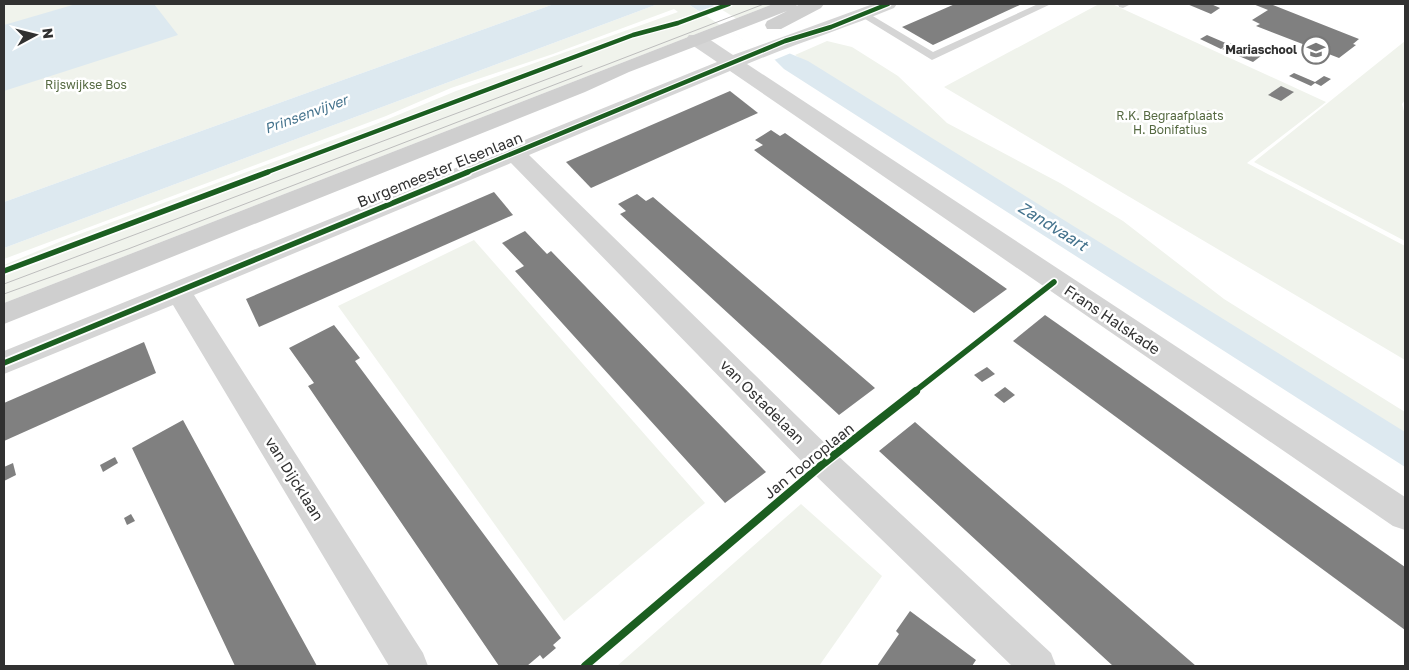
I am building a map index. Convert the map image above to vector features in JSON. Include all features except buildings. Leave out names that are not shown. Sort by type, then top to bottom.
[{"type":"main road","name":"Burgemeester Elsenlaan","points":[[751,36],[789,4]]},
{"type":"main road","name":"Burgemeester Elsenlaan","points":[[4,314],[578,88],[622,68],[696,39],[751,36],[815,4]]},
{"type":"main road","name":"Burgemeester Elsenlaan","points":[[578,88],[722,57]]},
{"type":"street","name":"Burgemeester Elsenlaan","points":[[4,363],[514,153],[722,57],[751,36],[862,14],[888,4]]},
{"type":"street","name":"Frans Halskade","points":[[696,39],[1405,515]]},
{"type":"street","name":"van Ostadelaan","points":[[514,153],[824,463],[1038,666]]},
{"type":"street","name":"van Dijcklaan","points":[[178,291],[410,666]]},
{"type":"lane","points":[[862,14],[932,57],[1046,4]]},
{"type":"green space","name":"Rijswijkse Bos","points":[[4,4],[554,4],[4,202]]},
{"type":"green space","points":[[658,4],[688,4],[700,12],[633,33],[4,267],[4,265],[69,238],[376,124],[456,91],[678,12],[674,9],[553,54],[451,88],[386,116],[4,259],[4,248]]},
{"type":"green space","points":[[736,4],[773,4],[4,303],[4,274],[633,38],[680,25]]},
{"type":"green space","name":"R.K. Begraafplaats H. Bonifatius","points":[[1099,4],[1112,4],[1326,102],[1247,163],[1405,246],[1405,360],[944,87]]},
{"type":"green space","points":[[827,41],[852,47],[898,76],[947,123],[1060,183],[1123,221],[1224,299],[1405,412],[1405,434],[795,55]]},
{"type":"green space","points":[[1405,41],[1405,100],[1402,104],[1405,115],[1405,241],[1254,162]]},
{"type":"green space","points":[[474,240],[705,503],[564,621],[338,306]]},
{"type":"green space","points":[[801,504],[882,576],[819,666],[617,666]]},
{"type":"water","points":[[76,4],[154,4],[178,35],[4,91],[4,25]]},
{"type":"water","name":"Prinsenvijver","points":[[554,4],[658,4],[4,248],[4,202]]},
{"type":"water","name":"Zandvaart","points":[[688,4],[711,4],[791,54],[808,61],[1405,432],[1405,467],[784,69],[775,60]]},
{"type":"pier","points":[[716,6],[791,53],[774,60],[700,12]]},
{"type":"tram line","points":[[4,294],[128,249],[764,4]]},
{"type":"tram line","points":[[4,284],[582,66]]},
{"type":"cycle path","points":[[4,271],[633,35],[678,23],[729,4]]},
{"type":"cycle path","points":[[4,363],[785,41],[831,27],[888,4]]},
{"type":"cycle path","name":"Jan Tooroplaan","points":[[585,666],[824,463],[1054,282]]},
{"type":"place","name":"Mariaschool","points":[[1316,50]]}]
